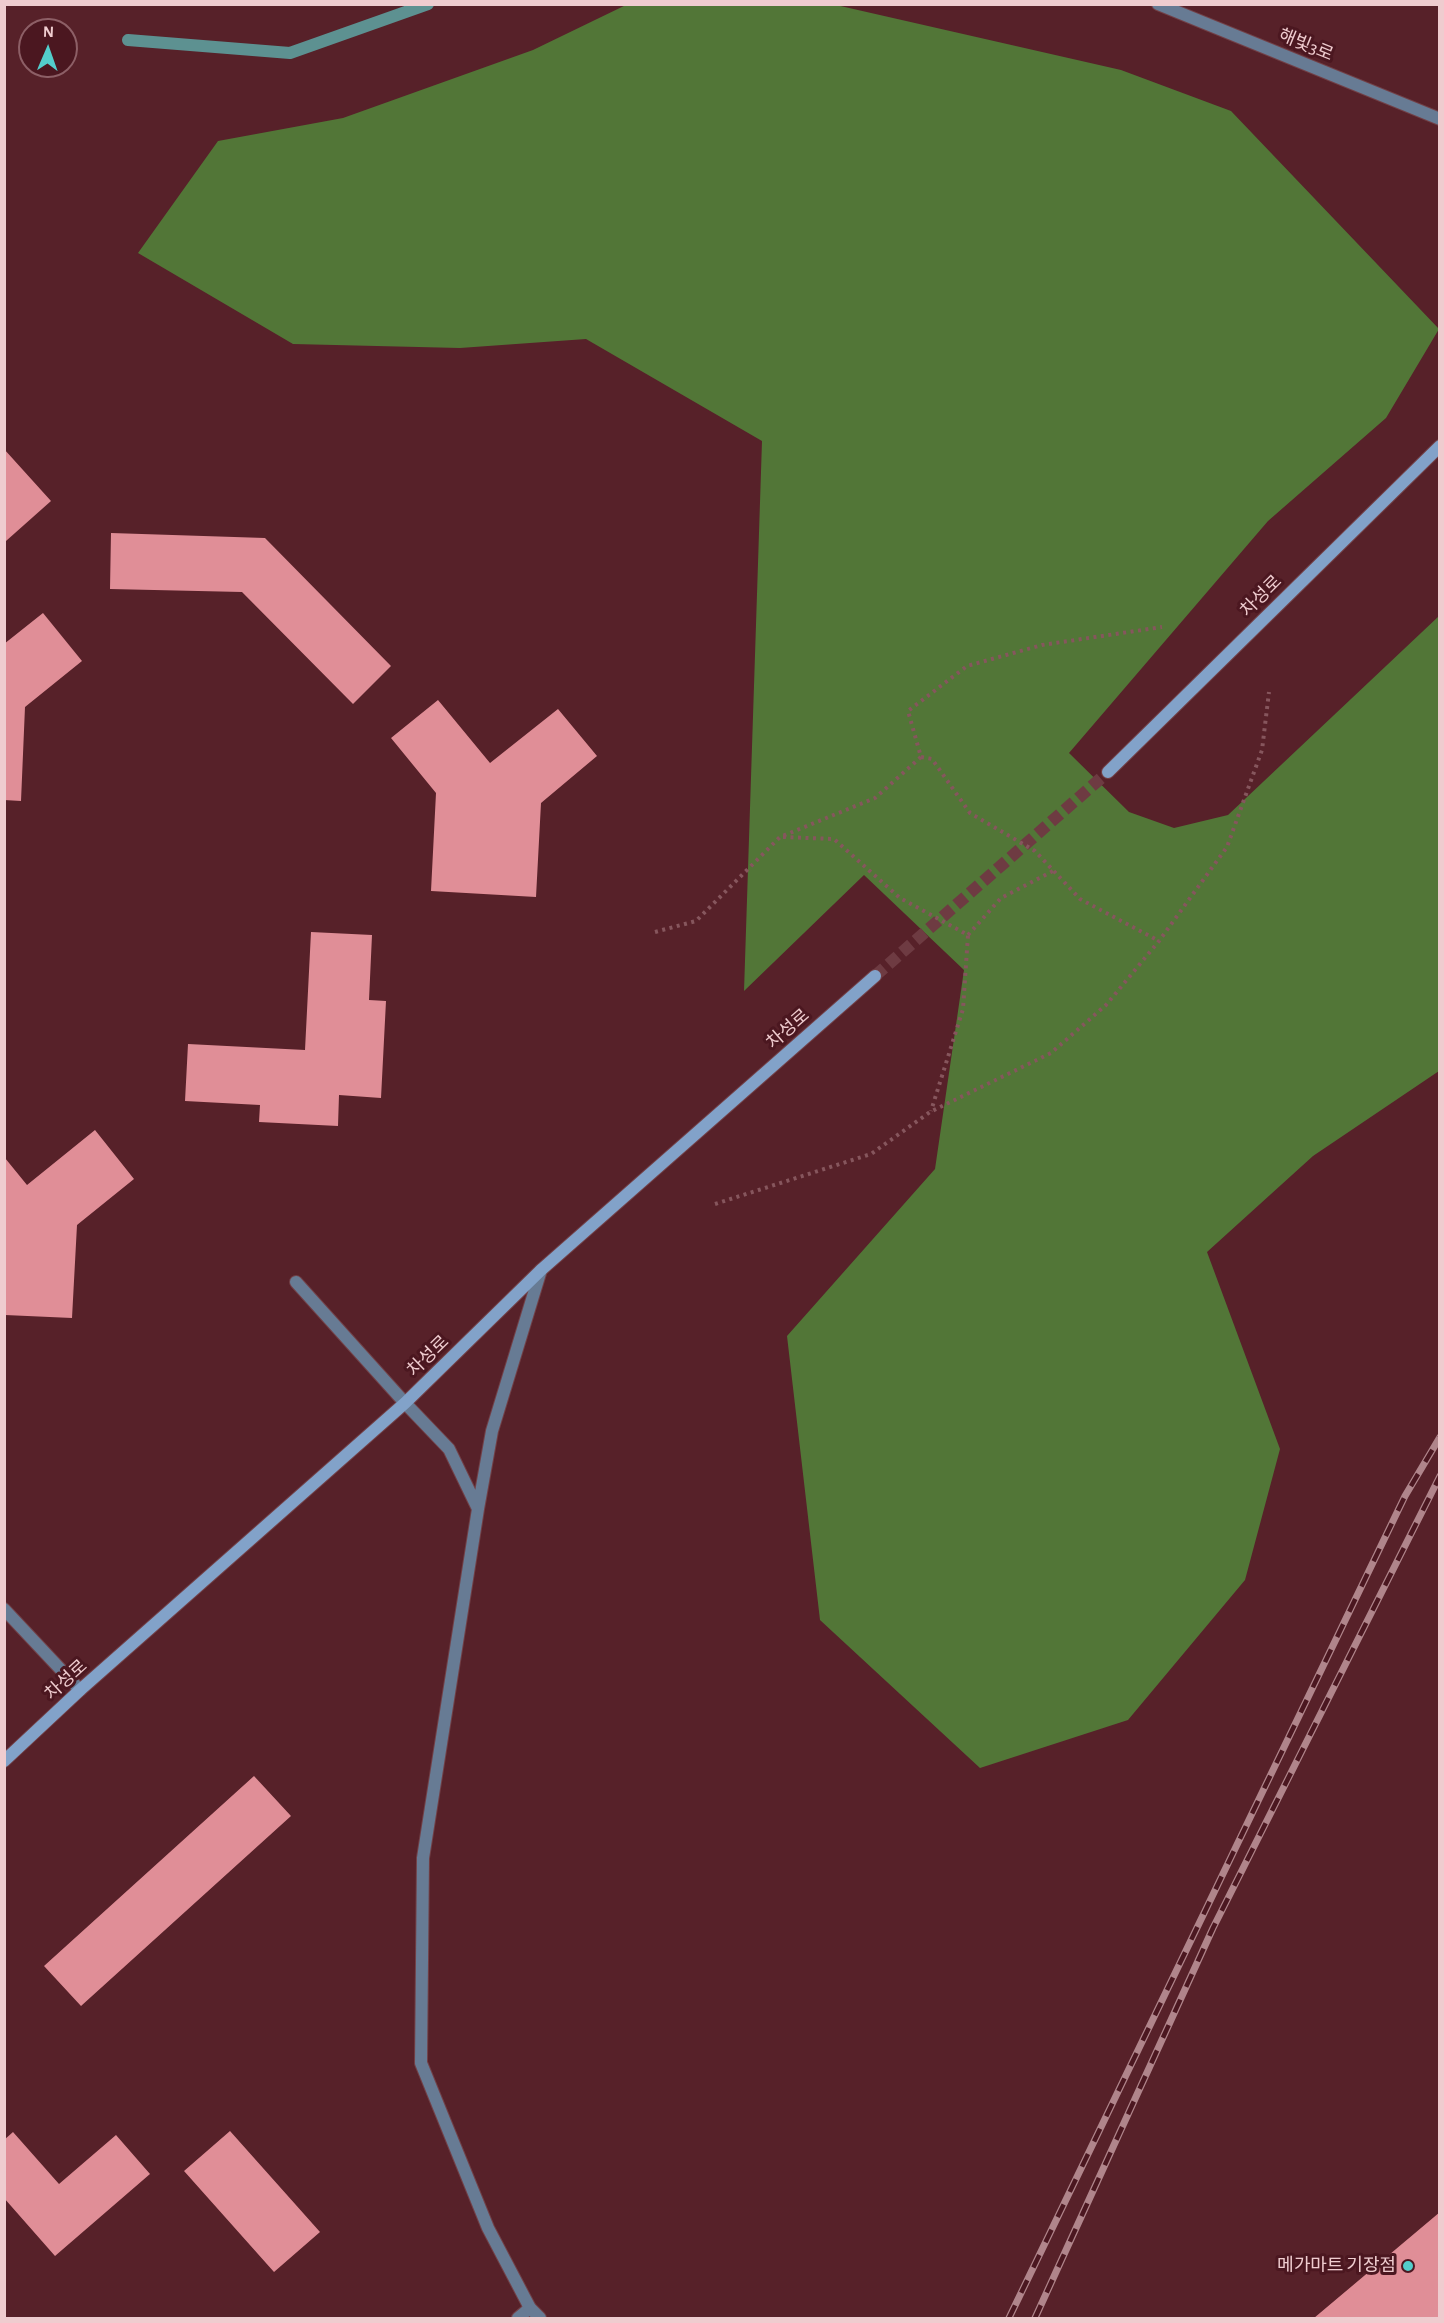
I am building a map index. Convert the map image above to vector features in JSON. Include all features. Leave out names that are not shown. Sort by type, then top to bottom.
[{"type":"main road","name":"차성로","points":[[1108,772],[1440,446]]},
{"type":"main road","name":"차성로","points":[[4,1761],[80,1690],[405,1403],[541,1270],[875,976]]},
{"type":"street","name":"해빛3로","points":[[1158,4],[1440,119]]},
{"type":"street","points":[[540,2319],[530,2308],[488,2228],[421,2063],[423,1858],[492,1431],[541,1270]]},
{"type":"street","points":[[296,1282],[448,1449],[478,1509]]},
{"type":"street","points":[[4,1609],[80,1690]]},
{"type":"street","points":[[518,2319],[530,2308]]},
{"type":"path","points":[[921,757],[908,711],[967,666],[1042,645],[1162,627]]},
{"type":"path","points":[[715,1204],[871,1154],[930,1112],[1051,1053],[1106,1005],[1159,941],[1227,847],[1262,750],[1269,692]]},
{"type":"path","points":[[655,932],[696,921],[780,837],[875,798],[921,757]]},
{"type":"path","points":[[921,757],[932,759],[970,813],[1035,851],[1080,898],[1159,941]]},
{"type":"path","points":[[780,837],[834,840],[900,898],[968,935]]},
{"type":"path","points":[[930,1112],[963,1009],[968,935],[1001,898],[1053,871]]},
{"type":"green space","points":[[628,4],[836,5],[1121,70],[1231,111],[1439,329],[1386,418],[1268,521],[1069,753],[1129,812],[1174,828],[1228,815],[1439,616],[1439,1071],[1313,1156],[1207,1252],[1280,1449],[1245,1580],[1128,1720],[980,1768],[820,1620],[787,1336],[935,1169],[964,970],[864,875],[744,991],[762,441],[586,339],[460,348],[293,344],[138,253],[218,141],[343,118],[533,50]]},
{"type":"building","points":[[4,449],[51,501],[6,541],[4,539]]},
{"type":"building","points":[[111,533],[265,538],[391,666],[353,704],[242,592],[110,589]]},
{"type":"building","points":[[43,613],[82,661],[25,707],[21,801],[4,800],[4,644]]},
{"type":"building","points":[[438,700],[490,763],[558,709],[597,756],[541,803],[536,897],[431,891],[436,793],[391,738]]},
{"type":"building","points":[[311,932],[372,935],[369,1000],[386,1001],[381,1098],[339,1095],[338,1126],[259,1122],[260,1105],[185,1101],[188,1044],[305,1050]]},
{"type":"building","points":[[95,1130],[134,1179],[77,1225],[72,1318],[5,1315],[5,1158],[27,1185]]},
{"type":"building","points":[[254,1776],[291,1816],[81,2006],[44,1966]]},
{"type":"building","points":[[230,2131],[320,2232],[274,2272],[184,2171]]},
{"type":"building","points":[[13,2132],[59,2184],[116,2135],[150,2174],[55,2256],[4,2198],[4,2140]]},
{"type":"building","name":"메가마트 기장점","points":[[1440,2212],[1440,2318],[1314,2318]]},
{"type":"waterway","points":[[128,40],[290,53],[428,4]]},
{"type":"tunnel","points":[[875,976],[1108,772]]},
{"type":"railway","points":[[1009,2318],[1405,1496],[1440,1437]]},
{"type":"railway","points":[[1035,2318],[1213,1928],[1440,1476]]},
{"type":"place","name":"메가마트 기장점","points":[[1408,2266]]}]
